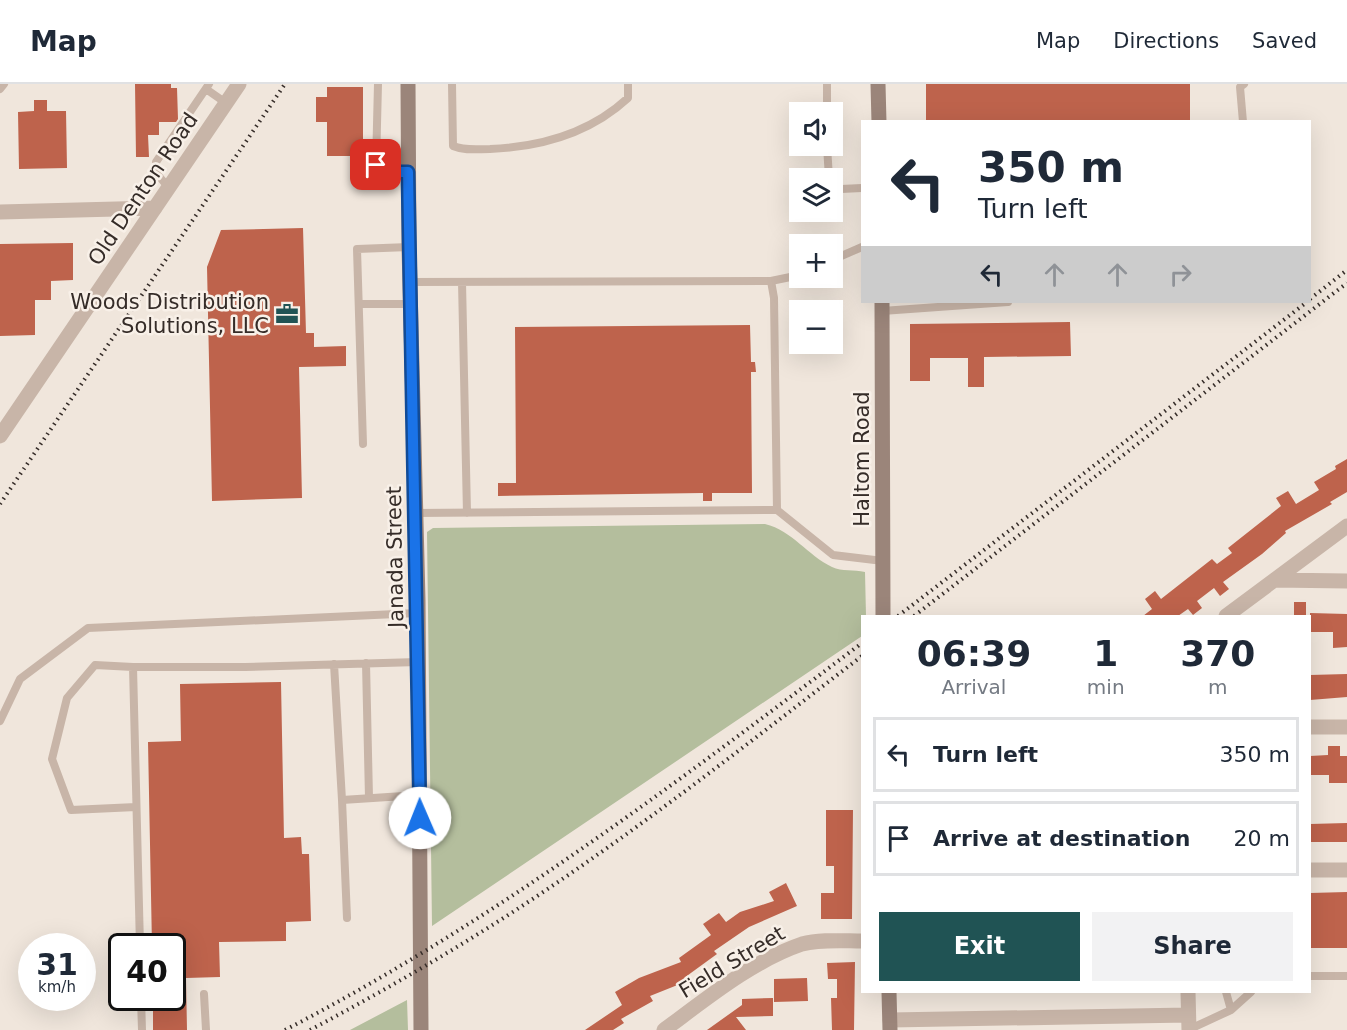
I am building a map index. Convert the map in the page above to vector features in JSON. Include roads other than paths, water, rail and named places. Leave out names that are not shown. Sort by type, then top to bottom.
[{"type":"street","name":"Old Denton Road","points":[[0,436],[239,84]]},
{"type":"street","name":"Janada Street","points":[[408,84],[408,247],[418,612],[421,1030]]},
{"type":"street","points":[[878,84],[879,120]]},
{"type":"street","points":[[0,212],[154,208]]},
{"type":"street","name":"Haltom Road","points":[[882,306],[883,615]]},
{"type":"street","points":[[1227,615],[1347,526]]},
{"type":"street","points":[[1275,580],[1347,581]]},
{"type":"street","points":[[1311,727],[1347,727]]},
{"type":"street","points":[[1311,870],[1347,870]]},
{"type":"street","name":"Field Street","points":[[664,1030],[715,993],[774,957],[804,944],[861,941]]},
{"type":"street","points":[[889,993],[890,1025],[1189,1025],[1188,993]]},
{"type":"lane","points":[[0,88],[4,84]]},
{"type":"lane","points":[[378,84],[376,165],[381,172],[408,172]]},
{"type":"lane","points":[[452,84],[453,146],[469,150],[518,148],[573,134],[620,106],[628,98],[627,84]]},
{"type":"lane","points":[[827,84],[827,102]]},
{"type":"lane","points":[[1243,120],[1240,87],[1244,84]]},
{"type":"lane","points":[[169,188],[157,174],[156,162],[207,86],[226,103]]},
{"type":"lane","points":[[843,189],[861,188]]},
{"type":"lane","points":[[363,444],[357,249],[408,247]]},
{"type":"lane","points":[[843,255],[861,247]]},
{"type":"lane","points":[[409,282],[771,281],[789,277]]},
{"type":"lane","points":[[771,281],[774,298],[777,510]]},
{"type":"lane","points":[[462,282],[467,513]]},
{"type":"lane","points":[[882,306],[976,303]]},
{"type":"lane","points":[[359,304],[410,304]]},
{"type":"lane","points":[[415,513],[777,510],[833,555],[883,561]]},
{"type":"lane","points":[[0,721],[20,680],[88,628],[418,612]]},
{"type":"lane","points":[[136,807],[71,810],[52,759],[67,698],[95,665],[418,662]]},
{"type":"lane","points":[[366,663],[369,798]]},
{"type":"lane","points":[[334,664],[347,918]]},
{"type":"lane","points":[[132,666],[140,933]]},
{"type":"lane","points":[[342,800],[419,795]]},
{"type":"lane","points":[[1311,976],[1347,976]]},
{"type":"lane","points":[[1226,993],[1231,1010]]},
{"type":"lane","points":[[1189,1025],[1231,1010],[1250,993]]},
{"type":"lane","points":[[204,994],[206,1030]]},
{"type":"lane","points":[[141,1011],[142,1030]]},
{"type":"railway","points":[[0,504],[285,84]]},
{"type":"railway","points":[[1311,298],[1347,270]]},
{"type":"railway","points":[[915,615],[1347,283]]},
{"type":"railway","points":[[899,615],[1306,303]]},
{"type":"railway","points":[[285,1030],[436,944],[581,849],[861,644]]},
{"type":"railway","points":[[310,1030],[493,925],[592,859],[861,657]]},
{"type":"place","name":"Woods Distribution Solutions, LLC","points":[[287,314]]}]
